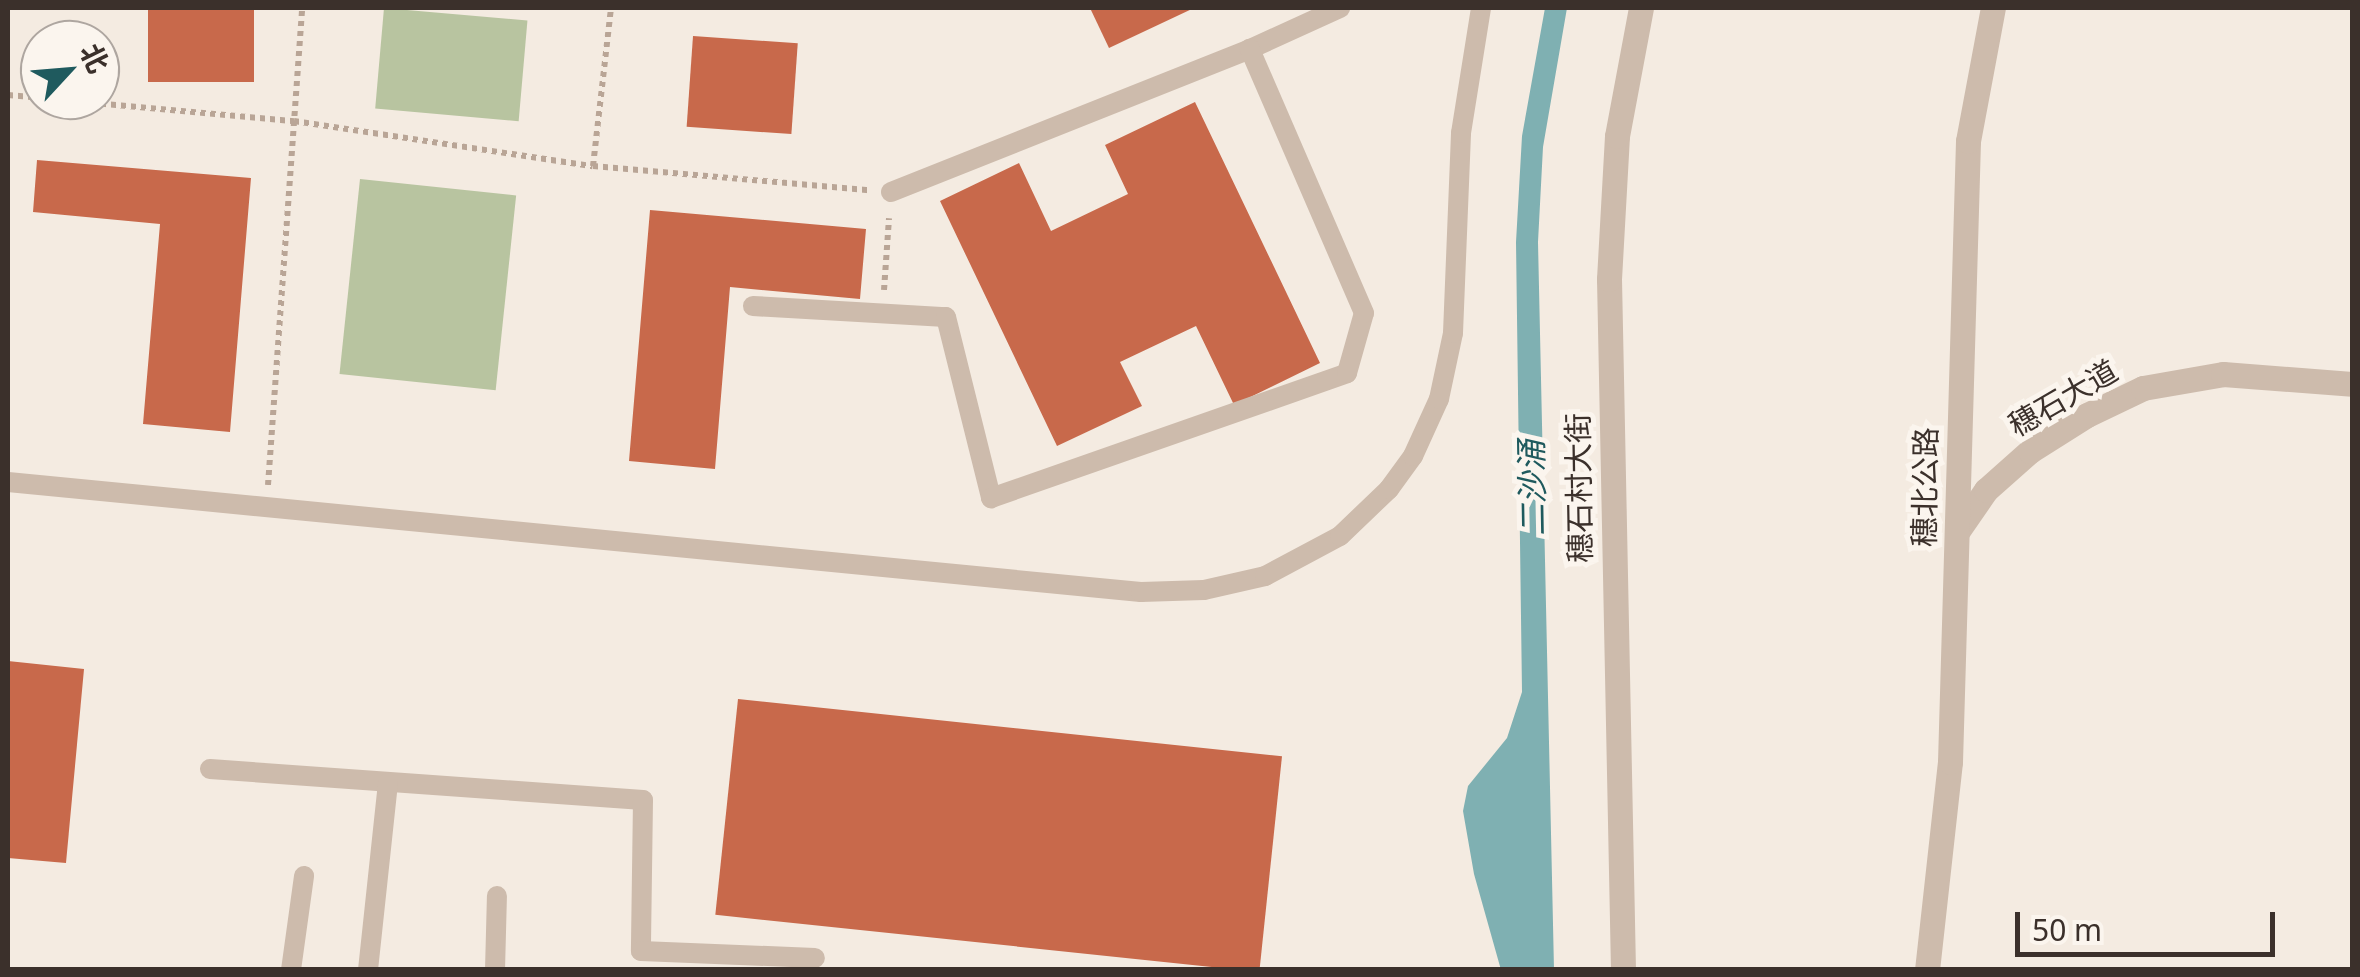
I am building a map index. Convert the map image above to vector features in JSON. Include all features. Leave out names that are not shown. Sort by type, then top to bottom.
[{"type":"street","name":"穗石村大街","points":[[1623,970],[1609,279],[1617,136],[1642,8]]},
{"type":"street","name":"穗北公路","points":[[1927,970],[1950,762],[1968,141],[1994,8]]},
{"type":"street","name":"穗石大道","points":[[1957,532],[1986,490],[2030,451],[2086,416],[2143,388],[2222,374],[2352,384]]},
{"type":"lane","points":[[891,192],[1250,49],[1340,8]]},
{"type":"lane","points":[[8,482],[1142,592],[1204,590],[1265,576],[1340,536],[1389,489],[1413,456],[1439,399],[1453,333],[1453,247],[1461,133],[1481,8]]},
{"type":"lane","points":[[753,306],[946,317],[991,498],[1347,373],[1364,312],[1250,49]]},
{"type":"lane","points":[[210,769],[643,800],[641,950],[815,958]]},
{"type":"lane","points":[[368,970],[388,782]]},
{"type":"lane","points":[[292,970],[304,876]]},
{"type":"lane","points":[[494,970],[498,896]]},
{"type":"path","points":[[268,487],[302,8]]},
{"type":"path","points":[[593,166],[611,8]]},
{"type":"path","points":[[120,105],[294,120],[593,166],[891,192],[882,313]]},
{"type":"green space","points":[[384,8],[527,21],[519,121],[375,109]]},
{"type":"green space","points":[[360,179],[516,195],[496,390],[340,374]]},
{"type":"water","name":"二沙涌","points":[[1545,8],[1567,8],[1543,147],[1538,242],[1554,969],[1501,970],[1474,874],[1463,811],[1468,786],[1507,738],[1522,692],[1516,242],[1522,136]]},
{"type":"building","points":[[148,8],[254,8],[254,82],[148,82]]},
{"type":"building","points":[[1090,8],[1194,8],[1109,48]]},
{"type":"building","points":[[693,36],[798,43],[791,134],[687,127]]},
{"type":"building","points":[[1195,102],[1320,363],[1234,405],[1196,326],[1120,362],[1142,406],[1057,446],[940,201],[1019,163],[1051,231],[1128,194],[1105,145]]},
{"type":"building","points":[[37,160],[251,178],[230,432],[143,424],[160,224],[33,212]]},
{"type":"building","points":[[650,210],[866,229],[860,299],[730,287],[715,469],[629,461]]},
{"type":"building","points":[[8,661],[84,669],[66,863],[8,858]]},
{"type":"building","points":[[738,699],[1282,756],[1260,970],[715,915]]}]
